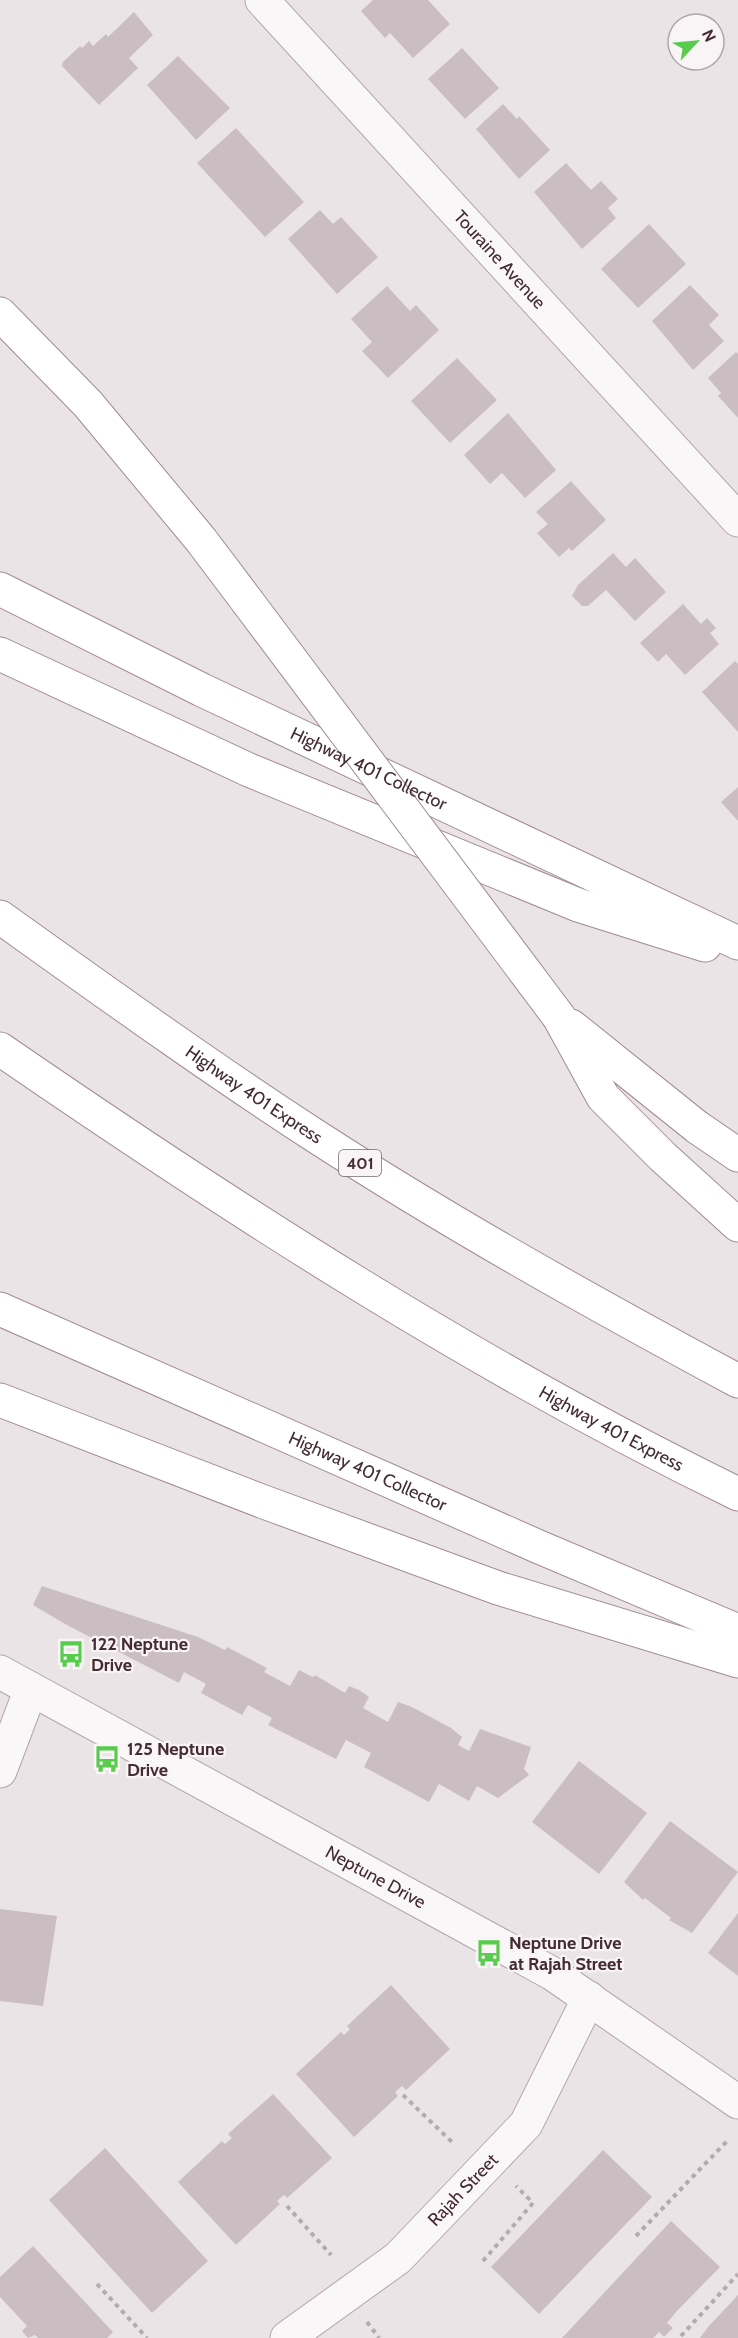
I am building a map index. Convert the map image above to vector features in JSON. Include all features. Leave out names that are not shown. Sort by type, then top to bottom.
[{"type":"highway","points":[[0,314],[88,404],[201,540],[559,1017],[603,1097],[663,1157],[738,1225]]},
{"type":"highway","name":"Highway 401 Collector","points":[[0,589],[202,690],[738,943]]},
{"type":"highway","points":[[0,654],[249,770],[578,905],[738,956]]},
{"type":"highway","name":"Highway 401 Express","points":[[0,917],[158,1030],[318,1137],[480,1238],[738,1381]]},
{"type":"highway","points":[[559,1017],[696,1127],[738,1155]]},
{"type":"highway","name":"Highway 401 Express","points":[[0,1049],[167,1164],[405,1312],[569,1406],[738,1494]]},
{"type":"highway","points":[[0,1294],[84,1344]]},
{"type":"highway","name":"Highway 401 Collector","points":[[0,1309],[84,1344],[518,1537],[738,1631]]},
{"type":"highway","points":[[0,1400],[264,1502],[498,1588],[738,1661]]},
{"type":"street","name":"Touraine Avenue","points":[[262,0],[738,520]]},
{"type":"street","name":"Neptune Drive","points":[[0,1672],[553,1974],[738,2102]]},
{"type":"street","points":[[0,1771],[31,1689]]},
{"type":"street","name":"Rajah Street","points":[[287,2338],[398,2258],[526,2124],[589,1998]]},
{"type":"path","points":[[403,2095],[454,2144]]},
{"type":"path","points":[[636,2236],[727,2141]]},
{"type":"path","points":[[483,2261],[533,2203],[491,2160]]},
{"type":"path","points":[[287,2206],[331,2255]]},
{"type":"path","points":[[681,2336],[738,2274]]},
{"type":"path","points":[[98,2284],[147,2338]]},
{"type":"building","points":[[373,0],[428,0],[450,24],[413,58],[390,33],[385,38],[361,11]]},
{"type":"building","points":[[134,12],[153,35],[129,58],[138,68],[99,105],[62,66],[63,62],[89,41],[93,46],[106,34],[108,37]]},
{"type":"building","points":[[462,48],[499,88],[465,119],[428,79]]},
{"type":"building","points":[[178,56],[230,108],[196,140],[147,85]]},
{"type":"building","points":[[503,104],[517,119],[519,116],[550,150],[519,179],[476,129]]},
{"type":"building","points":[[236,128],[304,202],[265,237],[197,163]]},
{"type":"building","points":[[566,163],[591,190],[601,181],[618,199],[608,208],[616,218],[582,249],[534,192]]},
{"type":"building","points":[[320,210],[333,224],[341,217],[378,257],[337,294],[288,239]]},
{"type":"building","points":[[649,224],[686,264],[638,308],[601,269]]},
{"type":"building","points":[[690,285],[719,315],[709,325],[724,341],[693,370],[652,321]]},
{"type":"building","points":[[387,286],[410,311],[416,305],[439,330],[388,378],[362,351],[372,342],[351,319]]},
{"type":"building","points":[[736,352],[738,354],[738,418],[718,396],[721,393],[708,378]]},
{"type":"building","points":[[457,358],[497,400],[450,443],[411,401]]},
{"type":"building","points":[[508,413],[556,470],[525,498],[502,473],[490,484],[464,455]]},
{"type":"building","points":[[571,481],[606,520],[572,551],[569,548],[559,557],[537,533],[548,524],[536,512]]},
{"type":"building","points":[[613,553],[626,567],[635,558],[666,592],[635,621],[606,590],[588,606],[582,606],[572,596],[578,585]]},
{"type":"building","points":[[683,604],[701,624],[707,618],[716,628],[710,633],[719,644],[685,675],[666,654],[658,662],[640,643]]},
{"type":"building","points":[[735,661],[738,664],[738,732],[702,692]]},
{"type":"building","points":[[738,787],[738,821],[721,802]]},
{"type":"building","points":[[42,1586],[198,1637],[225,1650],[227,1647],[267,1668],[264,1672],[290,1686],[299,1670],[313,1677],[315,1675],[345,1693],[349,1686],[369,1697],[363,1708],[388,1722],[398,1702],[412,1707],[451,1728],[462,1737],[458,1745],[469,1751],[480,1729],[531,1747],[524,1769],[529,1775],[498,1798],[477,1786],[469,1801],[439,1784],[429,1802],[364,1767],[371,1753],[346,1740],[336,1759],[268,1725],[272,1718],[248,1705],[242,1715],[201,1693],[206,1684],[184,1672],[179,1683],[65,1624],[33,1605]]},
{"type":"building","points":[[579,1761],[647,1813],[599,1874],[532,1822]]},
{"type":"building","points":[[670,1821],[738,1872],[692,1933],[669,1920],[671,1918],[645,1898],[643,1900],[624,1882]]},
{"type":"building","points":[[0,1909],[57,1916],[43,2006],[0,2001]]},
{"type":"building","points":[[738,1913],[738,1976],[708,1953]]},
{"type":"building","points":[[391,1985],[450,2049],[406,2090],[402,2086],[395,2092],[398,2096],[354,2137],[296,2074],[341,2032],[344,2035],[350,2029],[347,2026]]},
{"type":"building","points":[[273,2094],[332,2158],[287,2198],[284,2195],[277,2201],[280,2204],[236,2245],[178,2182],[222,2141],[225,2144],[232,2138],[228,2134]]},
{"type":"building","points":[[105,2148],[208,2261],[152,2313],[49,2200]]},
{"type":"building","points":[[603,2150],[652,2197],[539,2314],[491,2267]]},
{"type":"building","points":[[671,2221],[720,2267],[667,2323],[673,2328],[664,2337],[659,2332],[653,2338],[562,2338]]},
{"type":"building","points":[[33,2246],[113,2332],[107,2338],[38,2338],[35,2335],[28,2338],[22,2331],[27,2326],[0,2297],[0,2277]]},
{"type":"building","points":[[738,2295],[738,2338],[700,2338],[708,2327]]},
{"type":"place","name":"122 Neptune Drive","points":[[71,1654]]},
{"type":"place","name":"125 Neptune Drive","points":[[107,1759]]},
{"type":"place","name":"Neptune Drive at Rajah Street","points":[[489,1953]]}]
